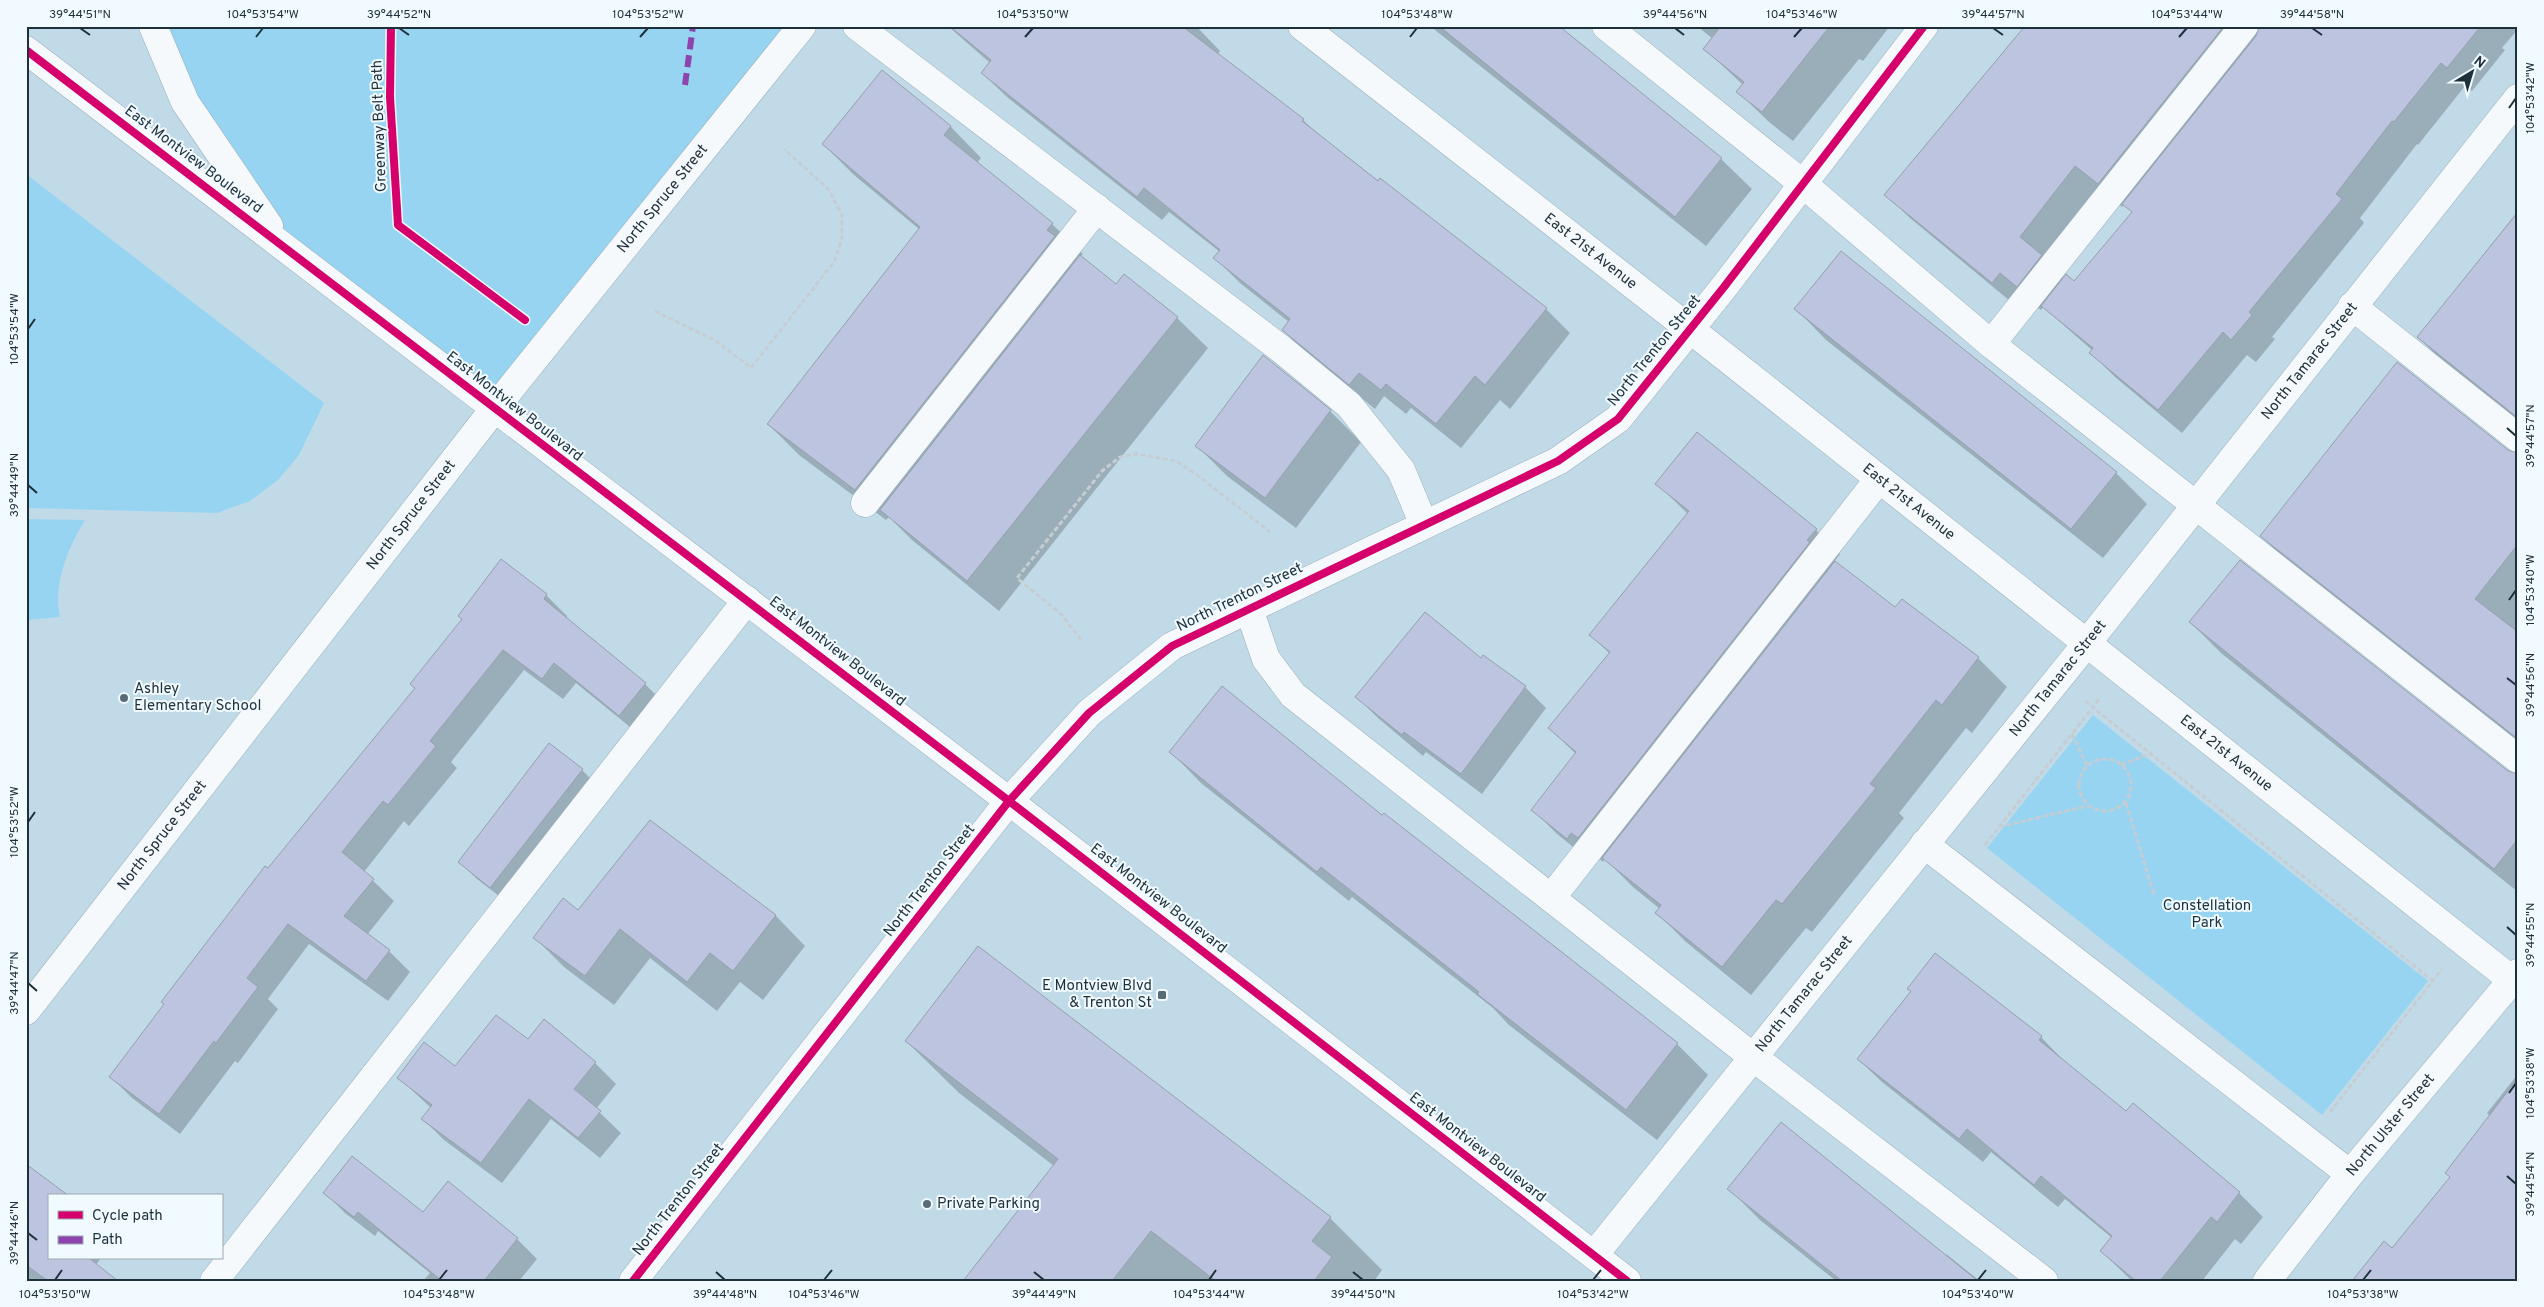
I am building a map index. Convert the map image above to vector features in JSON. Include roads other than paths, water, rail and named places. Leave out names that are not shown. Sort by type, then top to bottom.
[{"type":"street","points":[[153,26],[185,102],[282,246]]},
{"type":"street","name":"North Spruce Street","points":[[26,1011],[494,409],[802,26]]},
{"type":"street","points":[[858,26],[1281,349],[1349,405],[1401,470],[1424,525]]},
{"type":"street","name":"East 21st Avenue","points":[[1302,26],[1691,330],[2464,941],[2515,976]]},
{"type":"street","points":[[1606,26],[1802,183],[1991,344],[2518,759]]},
{"type":"street","name":"North Trenton Street","points":[[633,1281],[1009,801],[1089,713],[1172,646],[1558,461],[1618,419],[1691,330],[1924,26]]},
{"type":"street","points":[[1991,344],[2244,26]]},
{"type":"street","name":"East Montview Boulevard","points":[[26,50],[1009,801],[1627,1281]]},
{"type":"street","name":"North Tamarac Street","points":[[1594,1255],[2087,643],[2352,306],[2513,113]]},
{"type":"street","points":[[865,502],[1097,208]]},
{"type":"street","points":[[2352,306],[2518,438]]},
{"type":"street","points":[[1551,898],[1880,479]]},
{"type":"street","points":[[214,1281],[747,600]]},
{"type":"street","points":[[1249,609],[1266,659],[1293,695],[1753,1057],[2044,1281]]},
{"type":"street","points":[[1924,844],[2350,1174]]},
{"type":"street","name":"North Ulster Street","points":[[2267,1281],[2350,1174],[2515,976]]},
{"type":"place","name":"Ashley Elementary School","points":[[124,698]]},
{"type":"place","name":"E Montview Blvd & Trenton St","points":[[1162,995]]},
{"type":"place","name":"Private Parking","points":[[927,1204]]},
{"type":"park label","name":"Constellation Park","points":[[2207,914]]}]
